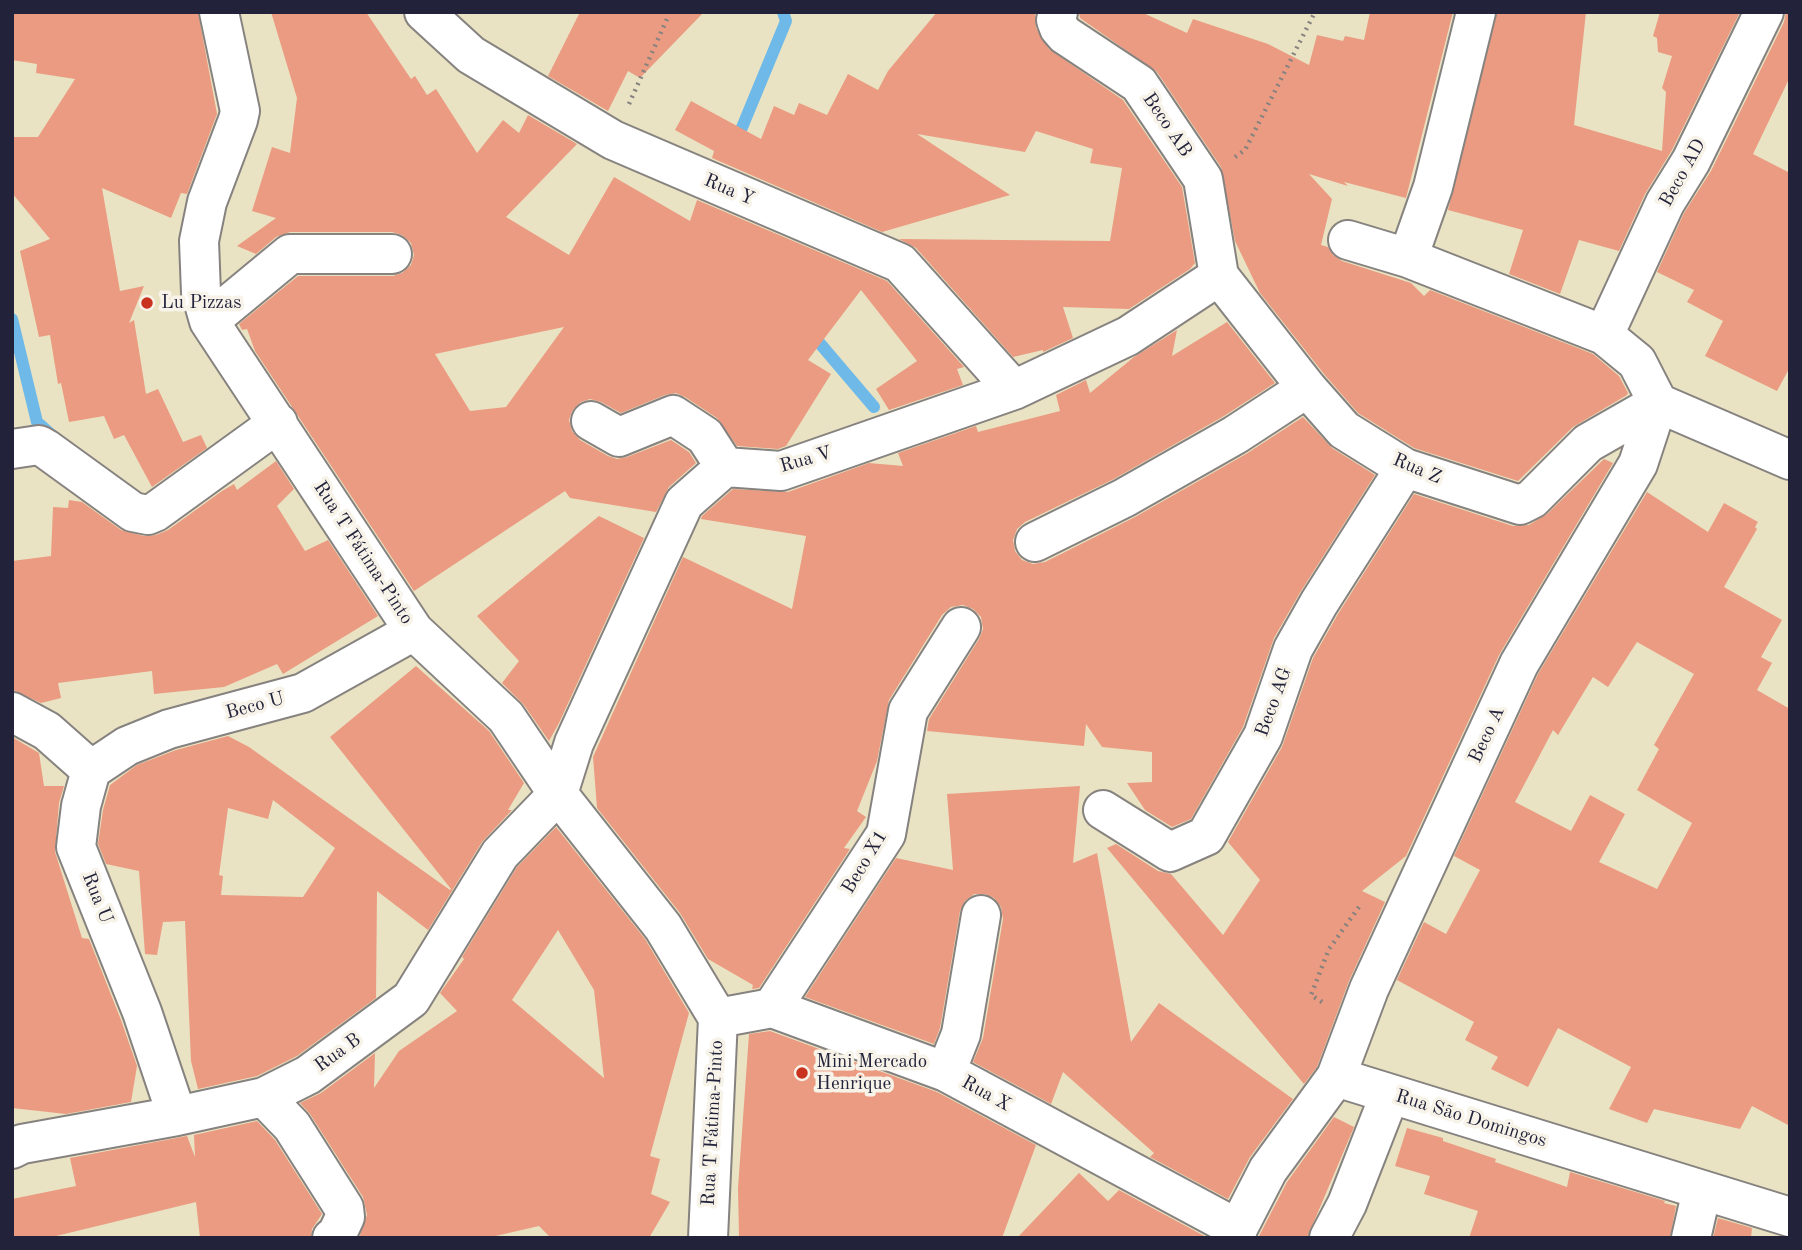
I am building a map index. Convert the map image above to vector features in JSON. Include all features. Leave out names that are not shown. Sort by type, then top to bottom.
[{"type":"street","name":"Rua T Fátima-Pinto","points":[[219,12],[240,111],[239,120],[207,202],[199,241],[201,293],[209,321],[414,631],[506,717],[558,794],[663,927],[718,1018],[708,1237]]},
{"type":"street","name":"Rua Y","points":[[424,12],[471,55],[613,140],[900,262],[1014,390]]},
{"type":"street","name":"Beco AB","points":[[1058,12],[1056,20],[1065,34],[1139,84],[1203,179],[1219,276]]},
{"type":"street","points":[[1408,258],[1433,187],[1476,12]]},
{"type":"street","name":"Beco AD","points":[[1604,335],[1665,203],[1691,161],[1764,12]]},
{"type":"street","points":[[1348,240],[1408,258],[1604,335],[1637,362],[1658,403],[1790,460]]},
{"type":"street","points":[[209,321],[290,254],[392,254]]},
{"type":"street","name":"Rua V","points":[[725,467],[781,471],[1014,390],[1128,336],[1219,276]]},
{"type":"street","name":"Rua Z","points":[[1219,276],[1307,388],[1344,430],[1405,468],[1513,503],[1527,503],[1588,443],[1658,403]]},
{"type":"street","points":[[1035,542],[1124,498],[1235,435],[1307,388]]},
{"type":"street","name":"Beco A","points":[[1336,1077],[1369,989],[1519,664],[1638,464],[1658,403]]},
{"type":"street","points":[[558,794],[574,743],[684,503],[725,467],[705,436],[673,415],[619,437],[590,421]]},
{"type":"street","points":[[12,449],[39,445],[133,512],[148,515],[278,423]]},
{"type":"street","name":"Beco AG","points":[[1103,810],[1170,852],[1206,836],[1263,736],[1293,649],[1405,468]]},
{"type":"street","name":"Beco X1","points":[[772,1008],[886,834],[908,711],[961,627]]},
{"type":"street","name":"Beco U","points":[[91,770],[127,746],[169,729],[303,693],[414,631]]},
{"type":"street","points":[[12,712],[30,730],[91,770]]},
{"type":"street","name":"Rua U","points":[[91,770],[81,806],[76,847],[142,1012],[177,1116]]},
{"type":"street","name":"Rua B","points":[[16,1144],[177,1116],[264,1097],[308,1075],[411,999],[500,854],[558,794]]},
{"type":"street","points":[[946,1072],[961,1034],[981,915]]},
{"type":"street","points":[[718,1018],[772,1008]]},
{"type":"street","name":"Rua X","points":[[772,1008],[946,1072],[1235,1233]]},
{"type":"street","points":[[1235,1233],[1268,1170],[1336,1077]]},
{"type":"street","name":"Rua São Domingos","points":[[1336,1077],[1790,1217]]},
{"type":"street","points":[[1329,1238],[1347,1204],[1390,1094]]},
{"type":"street","points":[[264,1097],[292,1126],[344,1208],[345,1217],[341,1227],[332,1238]]},
{"type":"street","points":[[1691,1238],[1702,1190]]},
{"type":"path","points":[[1203,179],[1245,150],[1315,12]]},
{"type":"path","points":[[613,140],[667,19]]},
{"type":"building","points":[[12,12],[198,12],[217,114],[187,194],[181,193],[171,218],[102,188],[120,291],[144,286],[129,323],[134,320],[146,394],[158,389],[183,442],[201,435],[207,448],[152,487],[124,435],[114,439],[104,416],[69,422],[61,383],[58,384],[50,335],[39,337],[20,251],[50,239],[12,193],[12,137],[38,137],[75,79],[36,73],[37,64],[12,60]]},
{"type":"building","points":[[271,12],[366,12],[411,79],[415,76],[427,95],[436,89],[477,153],[503,120],[519,133],[528,115],[577,144],[506,217],[569,255],[614,177],[690,221],[697,200],[887,281],[964,367],[957,369],[963,385],[889,410],[876,389],[917,361],[861,290],[808,360],[831,374],[786,446],[778,449],[737,446],[717,418],[676,393],[621,413],[601,402],[590,399],[581,402],[572,411],[569,420],[572,431],[580,440],[608,456],[617,459],[627,457],[671,440],[689,452],[696,463],[669,487],[656,512],[570,498],[565,491],[414,591],[255,351],[247,329],[242,330],[239,324],[298,276],[393,276],[402,273],[411,265],[414,255],[411,243],[402,235],[392,232],[290,232],[276,237],[256,254],[237,246],[276,218],[252,211],[272,147],[290,153],[297,98]],"holes":[[[564,327],[506,407],[470,411],[435,354]]]},
{"type":"building","points":[[580,12],[704,12],[640,78],[628,71],[608,111],[548,76]]},
{"type":"building","points":[[937,12],[1035,12],[1036,28],[1049,49],[1123,100],[1182,187],[1195,263],[1190,269],[1129,309],[1063,307],[1073,338],[1043,352],[1013,357],[916,248],[899,239],[1110,241],[1122,168],[1090,163],[1093,149],[1036,131],[1025,152],[917,134],[1010,195],[882,232],[712,158],[714,151],[675,130],[691,101],[761,139],[774,106],[794,115],[799,103],[827,115],[848,74],[878,90],[888,71]]},
{"type":"building","points":[[1079,12],[1141,12],[1187,33],[1193,19],[1268,44],[1309,65],[1317,35],[1343,41],[1345,36],[1364,40],[1370,12],[1453,12],[1406,198],[1344,182],[1348,186],[1309,174],[1332,199],[1321,245],[1328,247],[1333,255],[1342,261],[1411,283],[1424,296],[1430,290],[1593,354],[1619,376],[1627,395],[1573,427],[1518,481],[1414,448],[1358,413],[1260,293],[1235,241],[1221,167],[1157,72],[1080,18]]},
{"type":"building","points":[[1497,12],[1586,12],[1574,125],[1662,151],[1666,92],[1662,88],[1672,56],[1658,52],[1657,38],[1653,36],[1660,12],[1740,12],[1672,150],[1645,194],[1619,251],[1579,240],[1560,294],[1509,274],[1523,230],[1448,210]]},
{"type":"building","points":[[1786,12],[1790,12],[1790,77],[1753,154],[1790,173],[1790,367],[1777,391],[1705,356],[1723,321],[1687,302],[1694,290],[1657,272],[1684,213],[1711,171],[1784,22]]},
{"type":"building","points":[[1227,322],[1275,383],[1224,416],[1114,479],[1025,522],[1017,529],[1013,540],[1015,551],[1022,560],[1033,564],[1045,562],[1135,517],[1246,454],[1303,417],[1332,448],[1375,475],[1274,638],[1243,727],[1191,819],[1172,827],[1145,810],[1127,783],[1152,782],[1152,752],[1102,747],[1086,724],[1084,746],[927,731],[929,719],[983,629],[981,617],[973,609],[963,605],[951,607],[942,615],[889,700],[877,761],[857,811],[866,817],[844,848],[850,849],[759,988],[752,989],[753,985],[708,959],[680,913],[597,808],[593,757],[683,557],[792,609],[806,536],[701,519],[702,516],[733,489],[788,492],[869,463],[903,466],[898,453],[976,426],[978,432],[1060,411],[1056,395],[1086,380],[1090,393],[1134,357],[1177,330],[1172,356]]},
{"type":"building","points":[[1604,459],[1613,463],[1499,655],[1406,856],[1362,891],[1385,902],[1349,981],[1317,1067],[1304,1084],[1107,848],[1116,844],[1158,871],[1171,874],[1223,935],[1260,880],[1228,842],[1282,747],[1313,658],[1414,494],[1513,526],[1529,525],[1547,514]]},
{"type":"building","points":[[276,461],[294,489],[277,506],[305,551],[328,540],[378,616],[283,674],[277,664],[224,687],[154,694],[152,671],[58,683],[61,698],[41,703],[13,690],[12,561],[51,556],[53,507],[68,508],[69,500],[82,502],[121,530],[144,536],[156,535],[168,530],[234,484],[237,490]]},
{"type":"building","points":[[1647,492],[1708,532],[1724,503],[1758,522],[1755,527],[1757,529],[1724,587],[1782,620],[1761,657],[1772,663],[1757,690],[1790,709],[1790,1126],[1752,1106],[1740,1129],[1654,1109],[1647,1123],[1609,1109],[1631,1067],[1558,1028],[1528,1087],[1491,1069],[1498,1057],[1465,1040],[1474,1022],[1397,980],[1424,922],[1446,934],[1480,870],[1454,856],[1538,674]],"holes":[[[1637,642],[1694,674],[1654,745],[1659,749],[1637,790],[1692,823],[1657,889],[1599,862],[1625,814],[1590,795],[1571,831],[1515,802],[1553,730],[1558,735],[1593,677],[1608,687]]]},
{"type":"building","points":[[599,516],[644,538],[549,741],[524,705],[502,683],[519,661],[477,616]]},
{"type":"building","points":[[416,666],[489,731],[524,783],[508,810],[512,810],[482,842],[428,930],[377,891],[376,998],[297,1056],[257,1076],[198,1089],[191,1061],[185,921],[163,922],[157,955],[145,954],[139,871],[106,864],[98,844],[110,785],[137,765],[176,750],[228,736],[249,747],[450,890],[330,737]],"holes":[[[273,800],[335,848],[303,897],[221,895],[223,876],[219,875],[228,808],[268,819]]]},
{"type":"building","points":[[12,737],[39,753],[44,786],[64,786],[59,803],[55,852],[82,938],[89,939],[137,1066],[131,1102],[66,1114],[12,1108]]},
{"type":"building","points":[[1080,786],[1073,863],[1097,853],[1131,1042],[1159,1003],[1293,1099],[1250,1157],[1228,1199],[1150,1157],[1154,1153],[1063,1072],[1051,1104],[973,1062],[983,1038],[1003,919],[1001,907],[994,898],[985,894],[974,894],[965,901],[960,911],[940,1028],[934,1044],[805,997],[896,858],[953,870],[947,794]]},
{"type":"building","points":[[556,827],[645,939],[689,1013],[650,1156],[660,1159],[651,1194],[670,1202],[649,1238],[551,1238],[539,1226],[487,1238],[359,1238],[367,1215],[363,1197],[310,1114],[300,1103],[321,1093],[375,1053],[374,1088],[399,1051],[457,1011],[440,993],[464,959],[462,957],[517,867]],"holes":[[[558,930],[594,990],[604,1078],[512,1000]]]},
{"type":"building","points":[[770,1031],[937,1092],[1036,1145],[1002,1238],[739,1238],[738,1188],[749,1034]]},
{"type":"building","points":[[1334,1117],[1354,1127],[1307,1238],[1258,1238],[1287,1182]]},
{"type":"building","points":[[257,1121],[275,1140],[322,1214],[312,1229],[311,1238],[200,1238],[196,1202],[48,1238],[12,1238],[12,1199],[76,1186],[70,1158],[187,1136],[195,1157],[194,1135]]},
{"type":"building","points":[[1407,1128],[1443,1138],[1443,1141],[1496,1159],[1495,1162],[1567,1187],[1570,1172],[1665,1201],[1664,1203],[1676,1206],[1670,1238],[1469,1238],[1478,1211],[1424,1194],[1430,1176],[1395,1166]]},
{"type":"building","points":[[1079,1173],[1108,1201],[1119,1190],[1208,1238],[1017,1238]]},
{"type":"building","points":[[1718,1218],[1752,1228],[1751,1238],[1713,1238]]},
{"type":"waterway","points":[[736,142],[786,21],[783,12]]},
{"type":"waterway","points":[[12,319],[37,422],[54,437]]},
{"type":"waterway","points":[[811,333],[874,407]]},
{"type":"place","name":"Lu Pizzas","points":[[147,303]]},
{"type":"place","name":"Mini Mercado Henrique","points":[[802,1073]]}]
